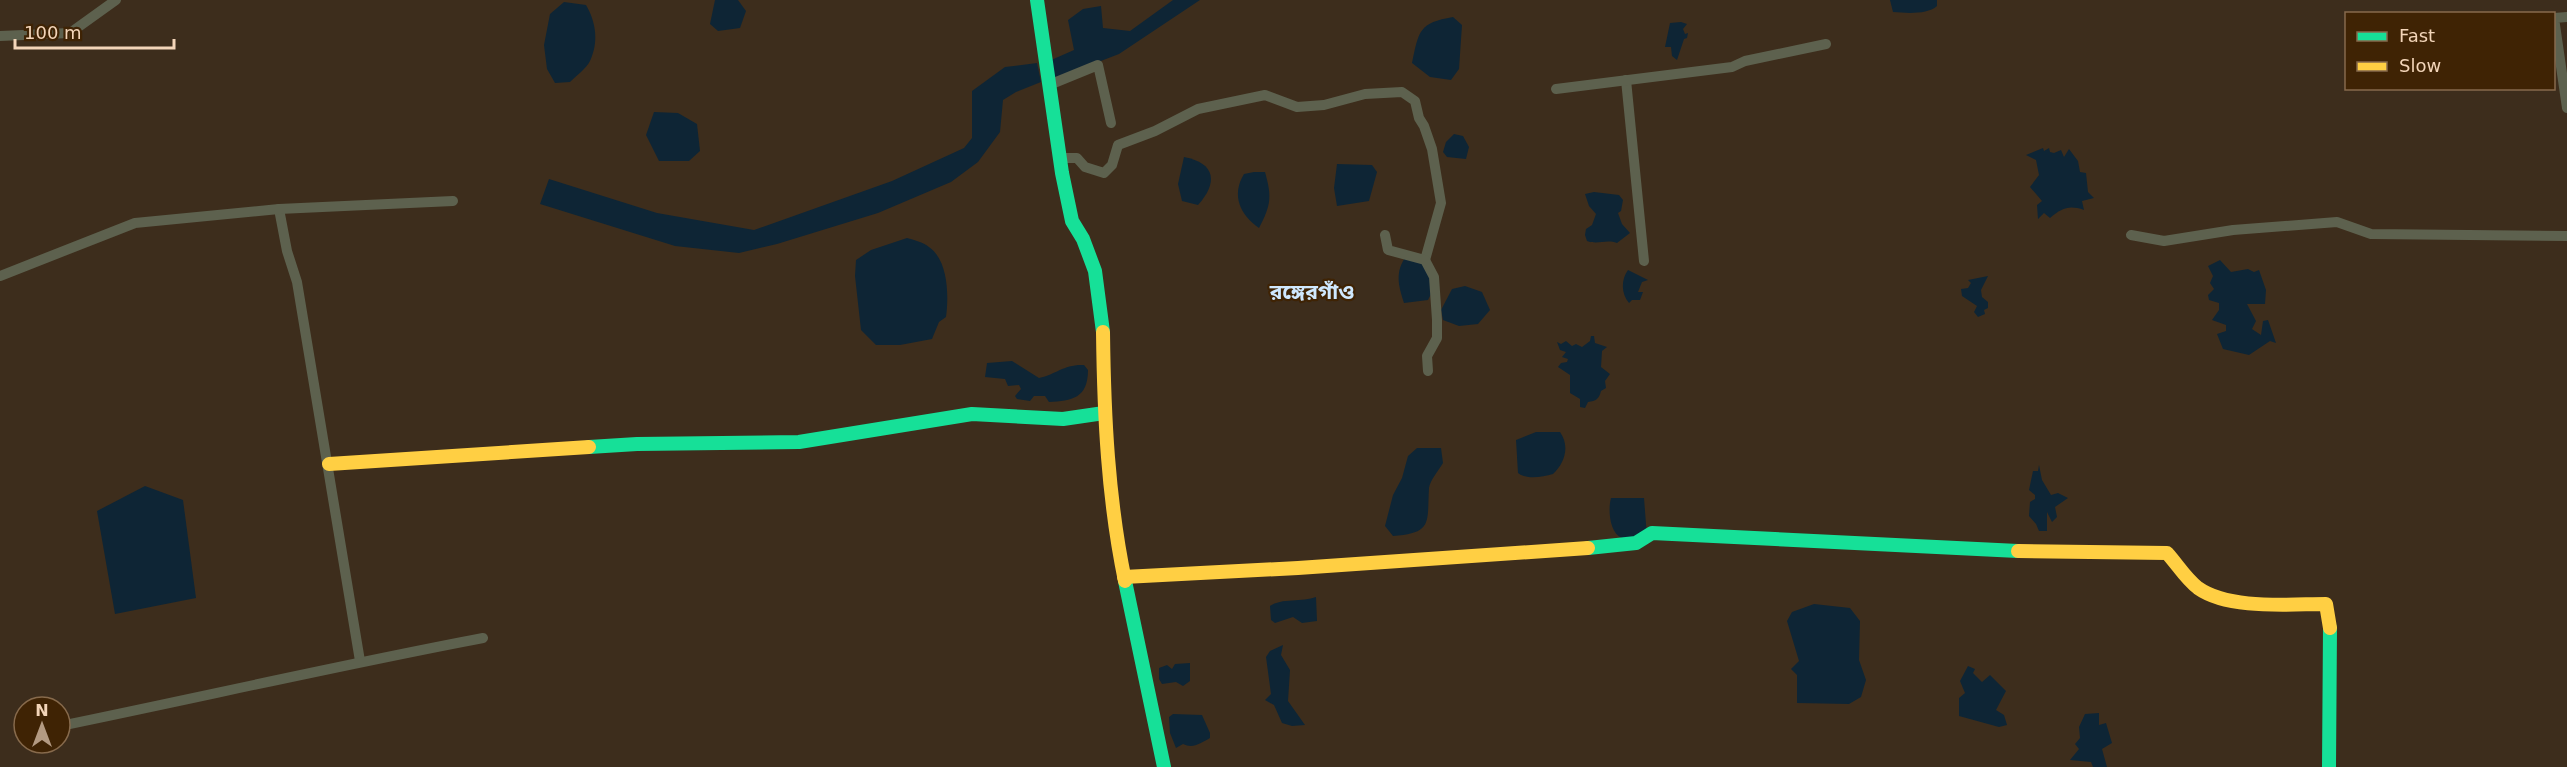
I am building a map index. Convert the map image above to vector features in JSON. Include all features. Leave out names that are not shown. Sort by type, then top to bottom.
[{"type":"street","points":[[0,36],[70,33],[116,0]]},
{"type":"street","points":[[1037,0],[1072,221],[1083,238],[1095,271],[1103,329],[1104,413],[1112,508],[1124,577],[1164,767]]},
{"type":"street","points":[[2555,25],[2567,108]]},
{"type":"street","points":[[1556,90],[1732,67],[1745,61],[1826,44]]},
{"type":"street","points":[[1049,85],[1098,65],[1112,123]]},
{"type":"street","points":[[1626,80],[1644,261]]},
{"type":"street","points":[[1061,161],[1066,158],[1077,159],[1085,167],[1104,173],[1112,165],[1118,146],[1198,109],[1265,95],[1297,107],[1324,105],[1365,93],[1402,92],[1415,101],[1419,118],[1430,141],[1440,203],[1425,260],[1434,277],[1437,320],[1437,338],[1427,356],[1428,371]]},
{"type":"street","points":[[0,276],[135,223],[279,209],[453,201]]},
{"type":"street","points":[[279,209],[286,251],[297,282],[360,661]]},
{"type":"street","points":[[2131,235],[2164,241],[2233,230],[2337,222],[2371,234],[2567,236]]},
{"type":"street","points":[[1385,234],[1388,250],[1425,260]]},
{"type":"street","points":[[328,464],[637,444],[799,442],[972,414],[1063,419],[1104,413]]},
{"type":"street","points":[[1124,577],[1298,568],[1613,546],[1635,543],[1652,533],[2027,551],[2167,554],[2197,588],[2231,601],[2326,604],[2330,623],[2330,767]]},
{"type":"street","points":[[72,724],[242,689],[360,661],[483,638]]},
{"type":"water","points":[[715,0],[738,0],[746,11],[740,28],[718,31],[710,24]]},
{"type":"water","points":[[1173,0],[1200,0],[1119,54],[1054,79],[1049,61],[1074,50],[1068,20],[1083,9],[1101,6],[1103,28],[1130,31]]},
{"type":"water","points":[[1890,0],[1937,0],[1937,6],[1922,12],[1893,12]]},
{"type":"water","points":[[564,2],[586,5],[594,25],[595,47],[586,67],[570,82],[555,83],[547,69],[544,45],[550,14]]},
{"type":"water","points":[[1453,17],[1462,25],[1459,69],[1451,80],[1430,77],[1412,63],[1419,36],[1427,25]]},
{"type":"water","points":[[1670,23],[1687,24],[1683,29],[1685,34],[1688,33],[1677,60],[1672,56],[1671,47],[1665,47]]},
{"type":"water","points":[[1037,63],[1041,82],[1003,100],[1000,132],[978,162],[951,182],[878,213],[777,244],[739,253],[675,246],[540,204],[549,179],[657,213],[754,230],[892,181],[964,148],[972,138],[972,91],[1005,67]]},
{"type":"water","points":[[654,112],[678,113],[697,124],[700,151],[689,161],[659,161],[646,135]]},
{"type":"water","points":[[1454,134],[1463,136],[1469,147],[1466,159],[1447,157],[1443,152],[1446,142]]},
{"type":"water","points":[[2043,148],[2044,151],[2049,148],[2050,152],[2054,153],[2061,150],[2064,157],[2069,149],[2078,161],[2080,172],[2086,173],[2088,192],[2094,198],[2082,201],[2084,210],[2066,208],[2050,218],[2044,213],[2038,219],[2037,205],[2042,201],[2030,187],[2039,175],[2036,160],[2026,155]]},
{"type":"water","points":[[1184,157],[1202,164],[1211,175],[1209,189],[1198,205],[1182,201],[1178,184]]},
{"type":"water","points":[[1337,164],[1372,165],[1377,172],[1369,201],[1337,206],[1334,188]]},
{"type":"water","points":[[1265,172],[1269,188],[1268,207],[1259,228],[1242,211],[1238,197],[1238,189],[1244,174]]},
{"type":"water","points":[[1594,192],[1619,195],[1623,200],[1621,211],[1618,213],[1622,224],[1630,233],[1617,243],[1587,241],[1586,229],[1592,225],[1596,214],[1589,206],[1585,194]]},
{"type":"water","points":[[907,238],[927,245],[940,260],[946,279],[946,317],[939,322],[932,339],[900,345],[876,345],[861,330],[855,276],[856,260],[871,250]]},
{"type":"water","points":[[1406,256],[1425,260],[1435,286],[1428,300],[1404,303],[1400,290],[1399,273]]},
{"type":"water","points":[[2220,260],[2231,272],[2259,270],[2266,290],[2265,304],[2247,304],[2256,321],[2252,329],[2261,335],[2263,321],[2268,320],[2276,343],[2270,341],[2249,355],[2223,349],[2217,334],[2226,331],[2226,325],[2212,320],[2219,310],[2219,303],[2209,300],[2208,295],[2214,289],[2210,283],[2213,276],[2208,266]]},
{"type":"water","points":[[1628,270],[1648,280],[1642,282],[1638,292],[1643,292],[1640,300],[1632,300],[1629,303],[1624,295],[1623,286]]},
{"type":"water","points":[[1988,276],[1981,290],[1982,297],[1988,302],[1988,308],[1984,310],[1985,314],[1978,317],[1974,312],[1977,306],[1962,296],[1961,289],[1968,288],[1971,283],[1968,280]]},
{"type":"water","points":[[1465,286],[1482,292],[1490,310],[1478,324],[1459,326],[1443,320],[1441,310],[1452,289]]},
{"type":"water","points":[[1591,336],[1594,336],[1595,343],[1607,347],[1602,351],[1601,367],[1610,374],[1605,381],[1606,388],[1601,391],[1597,399],[1588,402],[1585,408],[1580,407],[1580,399],[1570,393],[1570,375],[1558,367],[1568,359],[1562,357],[1566,352],[1560,350],[1557,342],[1561,344],[1566,341],[1572,346],[1576,344],[1582,347],[1590,341]]},
{"type":"water","points":[[1012,361],[1039,378],[1071,366],[1084,365],[1088,370],[1085,387],[1077,396],[1065,401],[1049,402],[1045,396],[1034,396],[1030,401],[1017,399],[1015,396],[1021,389],[1019,385],[1008,386],[1005,379],[985,377],[987,363]]},
{"type":"water","points":[[1536,432],[1560,432],[1565,443],[1565,454],[1561,465],[1553,474],[1526,477],[1518,473],[1516,440]]},
{"type":"water","points":[[1417,448],[1441,448],[1443,463],[1429,488],[1425,524],[1415,532],[1393,536],[1385,526],[1393,495],[1402,478],[1408,456]]},
{"type":"water","points":[[2039,465],[2042,480],[2051,495],[2058,493],[2068,498],[2055,507],[2057,517],[2052,522],[2047,512],[2047,531],[2039,531],[2029,516],[2030,502],[2035,499],[2035,495],[2029,490],[2033,471],[2038,471]]},
{"type":"water","points":[[145,486],[183,500],[196,598],[115,614],[97,511]]},
{"type":"water","points":[[1611,498],[1644,498],[1647,537],[1625,539],[1614,531],[1610,520]]},
{"type":"water","points":[[1316,597],[1317,621],[1302,623],[1293,617],[1275,623],[1271,620],[1270,606],[1286,601]]},
{"type":"water","points":[[1814,604],[1850,608],[1860,621],[1859,660],[1866,680],[1861,697],[1849,704],[1797,703],[1797,675],[1791,669],[1799,661],[1787,621],[1792,612]]},
{"type":"water","points":[[1283,645],[1281,655],[1290,670],[1288,701],[1305,725],[1292,726],[1282,723],[1274,705],[1265,700],[1271,694],[1266,657],[1270,651]]},
{"type":"water","points":[[1190,663],[1190,681],[1183,686],[1176,682],[1162,684],[1159,679],[1159,668],[1167,665],[1172,669],[1175,664]]},
{"type":"water","points":[[1968,666],[1975,669],[1973,673],[1982,682],[1990,675],[2006,691],[1996,710],[2004,715],[2007,725],[1999,727],[1959,716],[1959,698],[1965,693],[1960,681]]},
{"type":"water","points":[[2099,713],[2099,725],[2106,723],[2112,743],[2102,749],[2107,767],[2093,767],[2091,762],[2070,760],[2079,749],[2075,744],[2080,738],[2079,727],[2085,714]]},
{"type":"water","points":[[1173,714],[1202,715],[1210,738],[1197,745],[1183,744],[1176,748],[1170,733],[1169,717]]},
{"type":"traffic: fast","points":[[1037,0],[1062,173],[1072,221],[1083,239],[1095,271],[1103,332]]},
{"type":"traffic: fast","points":[[589,447],[637,444],[799,442],[972,414],[1063,419],[1104,413]]},
{"type":"traffic: fast","points":[[1588,548],[1636,543],[1652,533],[2018,551]]},
{"type":"traffic: fast","points":[[1125,581],[1164,767]]},
{"type":"traffic: fast","points":[[2329,767],[2330,628]]},
{"type":"traffic: slow","points":[[1103,332],[1108,457],[1125,581]]},
{"type":"traffic: slow","points":[[329,464],[589,447]]},
{"type":"traffic: slow","points":[[1124,577],[1298,568],[1588,548]]},
{"type":"traffic: slow","points":[[2018,551],[2167,553],[2198,588],[2226,600],[2277,605],[2326,604],[2330,628]]},
{"type":"district","name":"রঙ্গেরগাঁও","points":[[1312,292]]}]
